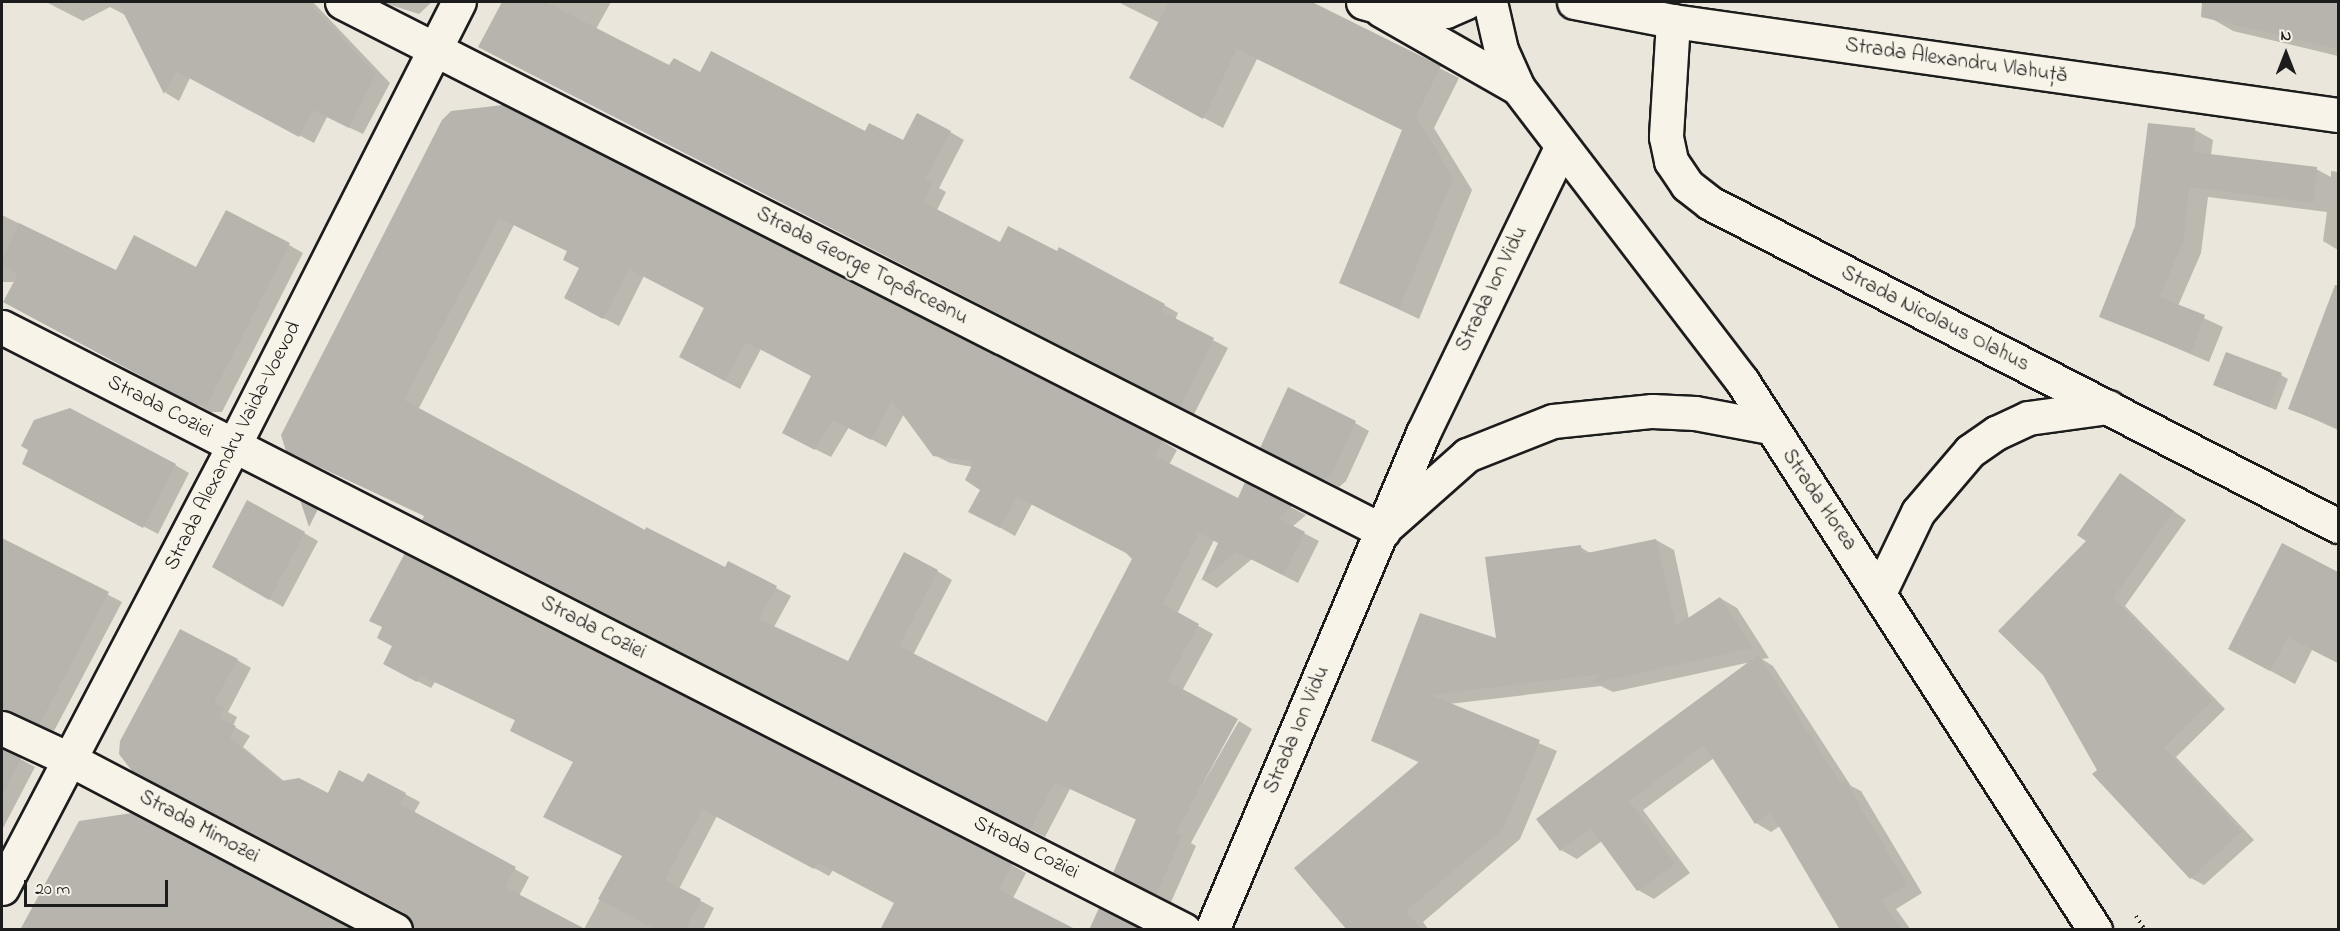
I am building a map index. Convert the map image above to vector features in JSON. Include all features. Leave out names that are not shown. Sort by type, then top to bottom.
[{"type":"street","name":"Strada George Topârceanu","points":[[342,2],[1383,531]]},
{"type":"street","name":"Strada Alexandru Vaida-Voevod","points":[[2,888],[234,445],[459,2]]},
{"type":"street","points":[[1370,5],[1426,14],[1446,11],[1466,2]]},
{"type":"street","name":"Strada Horea","points":[[1490,2],[1501,50],[1518,88],[1742,381],[1770,427],[1880,591],[2095,930]]},
{"type":"street","name":"Strada Alexandru Vlahuță","points":[[1574,2],[1673,21],[2338,116]]},
{"type":"street","name":"Strada Horea","points":[[1370,5],[1518,88]]},
{"type":"street","name":"Strada Nicolaus Olahus","points":[[1673,21],[1666,137],[1671,161],[1687,185],[1710,203],[2338,526]]},
{"type":"street","name":"Strada Ion Vidu","points":[[1212,930],[1423,433],[1561,147]]},
{"type":"street","name":"Strada Coziei","points":[[2,327],[1184,930]]},
{"type":"street","points":[[1880,591],[1918,512],[1970,451],[1996,433],[2028,418],[2108,407]]},
{"type":"street","name":"Strada Ion Vidu","points":[[1383,531],[1467,455],[1553,421],[1652,411],[1695,413],[1770,427]]},
{"type":"street","name":"Strada Mimozei","points":[[2,728],[71,760],[395,930]]},
{"type":"building","points":[[118,2],[308,2],[376,74],[349,128],[313,110],[299,137],[176,71],[164,94]]},
{"type":"building","points":[[502,2],[545,2],[669,65],[674,58],[700,72],[711,51],[865,131],[869,123],[903,140],[917,113],[951,131],[925,179],[933,183],[923,202],[1000,242],[1008,226],[1057,251],[1059,247],[1165,304],[1161,311],[1214,338],[1180,407],[478,47]]},
{"type":"building","points":[[1169,2],[1312,2],[1441,66],[1416,116],[1453,178],[1399,309],[1339,283],[1402,130],[1237,49],[1203,119],[1129,78]]},
{"type":"building","points":[[2202,2],[2338,2],[2338,49],[2201,17]]},
{"type":"building","points":[[503,105],[1163,440],[1155,456],[1238,498],[1245,482],[1292,506],[1278,518],[1305,532],[1283,575],[1236,552],[1201,581],[1218,543],[1199,533],[1163,604],[1199,624],[1168,681],[1238,719],[1176,833],[1182,836],[1156,895],[1113,873],[1136,819],[1055,782],[1030,830],[422,520],[424,516],[286,451],[281,435],[442,120],[451,111]],"holes":[[[499,218],[567,251],[563,260],[579,268],[564,298],[603,319],[629,269],[704,308],[679,357],[725,381],[746,342],[811,376],[782,433],[815,450],[833,420],[871,440],[892,400],[933,456],[974,461],[965,480],[980,490],[968,512],[1000,528],[1017,497],[1126,553],[1132,559],[1047,722],[899,646],[938,570],[904,552],[848,661],[759,619],[777,586],[728,561],[725,567],[646,527],[645,530],[404,400]]]},
{"type":"building","points":[[2148,123],[2195,128],[2193,152],[2317,167],[2313,203],[2189,187],[2183,243],[2159,297],[2205,315],[2191,353],[2099,317],[2135,226]]},
{"type":"building","points":[[226,210],[290,243],[207,405],[195,405],[3,302],[18,274],[2,264],[2,260],[19,223],[116,270],[134,235],[196,267]]},
{"type":"building","points":[[2335,285],[2338,285],[2338,428],[2288,409]]},
{"type":"building","points":[[2226,352],[2282,373],[2269,407],[2213,385]]},
{"type":"building","points":[[1288,387],[1356,421],[1332,473],[1324,480],[1260,448]]},
{"type":"building","points":[[70,408],[176,464],[143,528],[22,464],[28,450],[21,446],[34,420]]},
{"type":"building","points":[[2120,473],[2174,511],[2113,598],[2212,701],[2164,748],[2241,832],[2190,879],[2092,774],[2097,770],[2043,675],[1998,631],[2086,541],[2077,535]]},
{"type":"building","points":[[247,500],[305,532],[269,600],[212,567]]},
{"type":"building","points":[[300,500],[318,509],[309,527]]},
{"type":"building","points":[[2,538],[109,592],[39,725],[2,709]]},
{"type":"building","points":[[1656,539],[1676,626],[1720,597],[1753,648],[1594,683],[1593,680],[1601,674],[1431,695],[1540,740],[1503,829],[1406,911],[1422,930],[1347,930],[1294,868],[1420,761],[1371,741],[1420,613],[1496,638],[1485,557],[1581,545],[1582,554]]},
{"type":"building","points":[[2282,543],[2338,572],[2338,663],[2288,637],[2270,671],[2228,649]]},
{"type":"building","points":[[405,553],[1012,864],[999,890],[1077,930],[880,930],[894,903],[818,863],[814,869],[702,809],[665,880],[701,899],[685,930],[657,930],[598,899],[622,856],[543,817],[573,762],[510,731],[515,720],[420,675],[417,682],[383,664],[392,646],[377,638],[382,627],[369,621]]},
{"type":"building","points":[[180,629],[238,659],[214,702],[224,708],[219,718],[236,726],[230,738],[281,781],[299,778],[328,793],[339,770],[363,782],[368,773],[406,793],[400,804],[516,867],[505,887],[587,930],[414,930],[404,913],[132,771],[119,754],[120,741]]},
{"type":"building","points":[[1758,655],[1841,783],[1845,781],[1907,884],[1881,900],[1903,930],[1840,930],[1771,813],[1755,824],[1704,745],[1629,801],[1675,864],[1637,891],[1591,828],[1560,851],[1536,819]]},
{"type":"building","points":[[2,748],[21,758],[2,796]]},
{"type":"building","points":[[132,813],[354,930],[20,930],[79,821]]},
{"type":"building","points":[[1099,908],[1141,929],[1141,930],[1089,930]]}]
